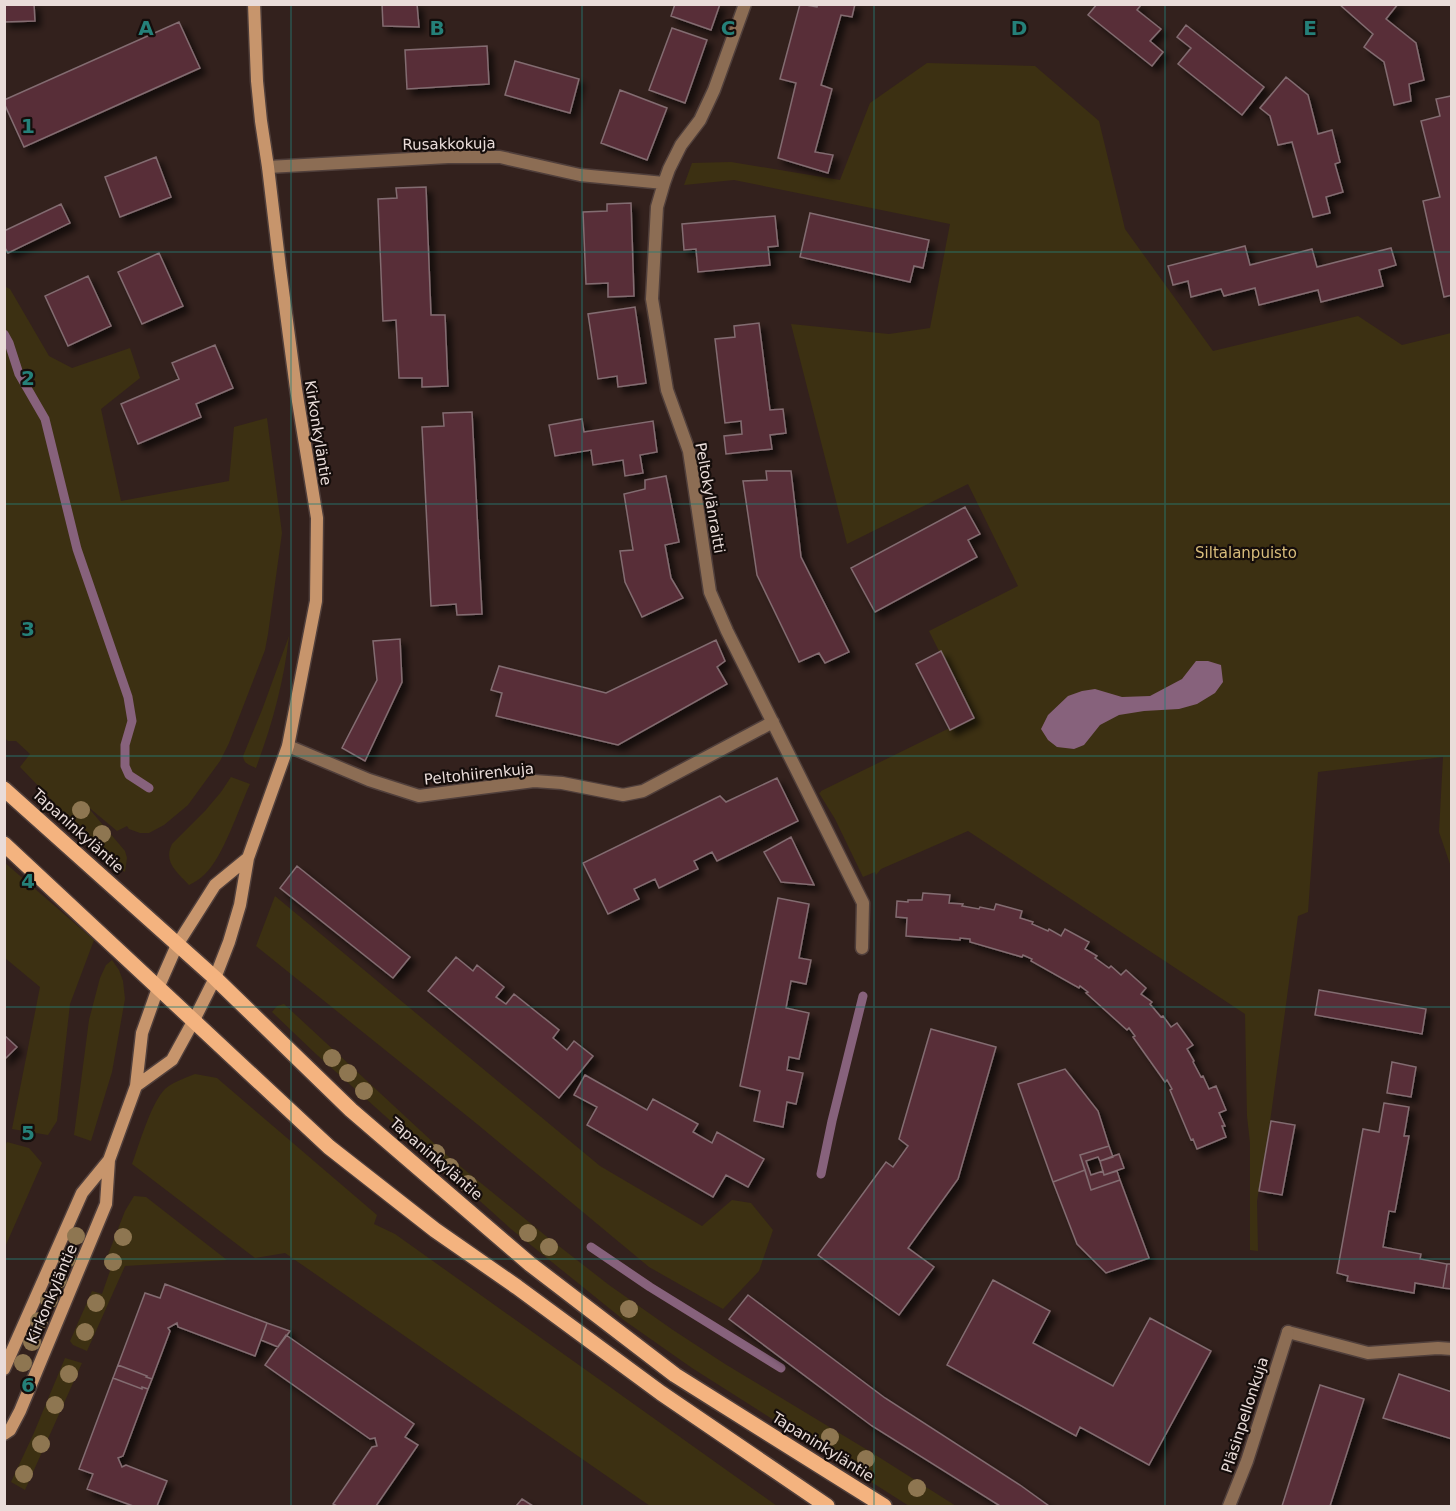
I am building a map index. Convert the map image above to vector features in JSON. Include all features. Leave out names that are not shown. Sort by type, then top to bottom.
[{"type":"main road","name":"Tapaninkyläntie","points":[[4,789],[214,978],[351,1110],[530,1264],[675,1375],[884,1506]]},
{"type":"main road","points":[[4,844],[329,1147],[435,1230],[661,1393],[827,1506]]},
{"type":"street","name":"Kirkonkyläntie","points":[[136,1086],[172,1060],[194,1020],[229,942],[240,905],[248,858],[288,746],[316,601],[317,518],[296,389],[261,121],[254,4]]},
{"type":"street","name":"Peltokylänraitti","points":[[745,4],[714,90],[700,120],[681,145],[664,183],[657,207],[652,299],[667,390],[689,451],[710,592],[726,631],[863,903],[862,948]]},
{"type":"street","name":"Rusakkokuja","points":[[268,167],[448,157],[500,157],[580,175],[664,183]]},
{"type":"street","name":"Peltohiirenkuja","points":[[288,746],[369,780],[419,796],[534,781],[562,783],[623,795],[643,791],[773,722]]},
{"type":"street","name":"Kirkonkyläntie","points":[[4,1434],[10,1430],[20,1411],[106,1204],[109,1160],[136,1086],[142,1033],[158,988],[177,945],[215,885],[248,858]]},
{"type":"street","name":"Kirkonkyläntie","points":[[4,1370],[82,1193],[109,1160]]},
{"type":"street","name":"Pläsinpellonkuja","points":[[1229,1506],[1247,1461],[1288,1332],[1368,1353],[1452,1349]]},
{"type":"green space","name":"Siltalanpuisto","points":[[927,63],[1035,66],[1099,121],[1125,229],[1213,351],[1358,316],[1402,345],[1451,333],[1451,867],[1439,832],[1443,757],[1318,772],[1308,912],[1298,916],[1257,1201],[1258,1251],[1250,1250],[1250,1143],[1247,1116],[1245,1014],[968,831],[881,869],[876,875],[875,872],[863,877],[835,819],[819,793],[972,717],[929,631],[1018,586],[968,484],[847,544],[791,324],[889,334],[930,328],[950,224],[734,180],[684,185],[692,163],[731,162],[840,180],[870,103]]},
{"type":"green space","points":[[4,286],[10,289],[49,356],[72,368],[130,348],[140,378],[101,409],[121,501],[229,481],[234,427],[267,418],[282,533],[265,650],[229,743],[220,761],[188,805],[164,825],[149,833],[140,833],[127,826],[117,831],[86,805],[125,851],[127,858],[125,872],[107,861],[90,846],[20,767],[30,754],[16,741],[8,741],[5,738]]},
{"type":"green space","points":[[289,636],[277,703],[256,768],[246,763],[243,756]]},
{"type":"green space","points":[[231,777],[250,784],[230,832],[212,866],[189,885],[170,861],[172,844],[205,811]]},
{"type":"green space","points":[[4,862],[94,940],[70,1004],[57,1121],[48,1135],[12,1129],[40,987],[5,958]]},
{"type":"green space","points":[[275,896],[600,1166],[702,1226],[732,1200],[751,1203],[773,1230],[759,1271],[723,1309],[649,1267],[477,1124],[256,946]]},
{"type":"green space","points":[[112,960],[123,981],[125,999],[112,1072],[91,1141],[74,1135],[89,1020],[100,978],[106,965]]},
{"type":"green space","points":[[284,1004],[449,1157],[609,1285],[725,1364],[956,1506],[909,1506],[692,1368],[625,1321],[511,1229],[316,1054],[272,1012],[277,1006]]},
{"type":"green space","points":[[195,1074],[217,1078],[377,1215],[374,1224],[395,1234],[777,1506],[650,1506],[285,1253],[255,1258],[132,1164],[160,1095],[172,1084]]},
{"type":"green space","points":[[7,1142],[29,1148],[42,1163],[5,1247],[4,1148]]},
{"type":"green space","points":[[134,1196],[146,1197],[227,1260],[125,1266],[87,1351],[73,1345],[70,1341],[92,1291],[102,1294],[111,1268],[104,1265],[125,1211]]},
{"type":"green space","points":[[65,1358],[82,1363],[25,1490],[11,1482]]},
{"type":"shaded area","points":[[1196,661],[1208,661],[1221,665],[1223,682],[1215,693],[1197,704],[1179,709],[1119,715],[1100,725],[1084,745],[1074,749],[1057,747],[1048,740],[1041,729],[1048,715],[1068,696],[1095,689],[1122,697],[1150,696],[1182,679]]},
{"type":"building","points":[[4,4],[34,4],[35,21],[4,22]]},
{"type":"building","points":[[382,4],[417,4],[419,27],[383,26]]},
{"type":"building","points":[[675,4],[720,4],[711,30],[671,16]]},
{"type":"building","points":[[800,4],[817,7],[818,4],[855,4],[852,17],[841,15],[821,85],[832,89],[815,152],[833,155],[828,173],[778,158],[796,83],[780,79]]},
{"type":"building","points":[[1097,4],[1141,5],[1137,10],[1161,29],[1150,41],[1163,52],[1152,66],[1088,15]]},
{"type":"building","points":[[1339,4],[1398,4],[1386,19],[1416,43],[1424,80],[1409,84],[1411,101],[1394,105],[1384,62],[1364,47],[1373,34]]},
{"type":"building","points":[[179,22],[200,68],[24,147],[4,100]]},
{"type":"building","points":[[1186,25],[1264,87],[1242,115],[1178,64],[1191,48],[1177,37]]},
{"type":"building","points":[[672,28],[707,40],[685,103],[649,90]]},
{"type":"building","points":[[487,46],[489,84],[407,89],[405,50]]},
{"type":"building","points":[[515,61],[579,79],[570,113],[505,95]]},
{"type":"building","points":[[1286,77],[1308,95],[1318,134],[1332,130],[1340,162],[1335,164],[1343,192],[1326,197],[1330,213],[1313,217],[1292,142],[1278,145],[1270,116],[1260,108]]},
{"type":"building","points":[[620,90],[667,108],[647,160],[601,143]]},
{"type":"building","points":[[1451,96],[1452,295],[1444,297],[1423,201],[1440,197],[1421,121],[1440,116],[1436,99]]},
{"type":"building","points":[[156,157],[171,197],[120,217],[105,177]]},
{"type":"building","points":[[426,187],[431,315],[445,315],[448,386],[422,387],[422,378],[399,378],[396,320],[383,321],[378,199],[397,198],[396,188]]},
{"type":"building","points":[[631,203],[634,296],[608,297],[608,283],[586,284],[583,212],[607,211],[607,204]]},
{"type":"building","points":[[61,204],[70,223],[8,253],[4,246],[4,231]]},
{"type":"building","points":[[810,213],[929,240],[923,268],[914,266],[910,282],[800,257]]},
{"type":"building","points":[[775,216],[778,246],[768,247],[770,265],[698,272],[696,249],[684,250],[682,224]]},
{"type":"building","points":[[1245,246],[1250,265],[1312,249],[1317,267],[1391,248],[1396,265],[1379,270],[1383,286],[1321,302],[1318,290],[1259,305],[1255,288],[1224,296],[1221,289],[1191,297],[1188,281],[1173,285],[1168,266]]},
{"type":"building","points":[[159,253],[183,306],[142,324],[118,272]]},
{"type":"building","points":[[88,276],[111,326],[68,346],[45,296]]},
{"type":"building","points":[[635,307],[646,383],[618,387],[617,376],[598,379],[588,314]]},
{"type":"building","points":[[759,323],[770,410],[783,409],[786,433],[770,435],[772,449],[726,454],[724,436],[742,434],[741,421],[725,423],[715,339],[735,337],[734,326]]},
{"type":"building","points":[[215,345],[233,388],[196,404],[201,417],[138,444],[121,404],[179,379],[172,363]]},
{"type":"building","points":[[472,412],[482,614],[457,615],[456,604],[431,606],[422,427],[444,426],[443,413]]},
{"type":"building","points":[[582,419],[584,432],[653,421],[657,452],[640,455],[643,473],[625,476],[623,460],[593,465],[591,450],[555,456],[549,425]]},
{"type":"building","points":[[766,471],[791,471],[801,557],[849,652],[825,663],[819,653],[799,662],[757,575],[743,481],[767,480]]},
{"type":"building","points":[[666,476],[679,542],[665,545],[671,578],[683,598],[642,617],[625,582],[620,551],[633,550],[624,494],[645,489],[645,480]]},
{"type":"building","points":[[965,507],[980,534],[968,540],[977,557],[875,612],[851,568]]},
{"type":"building","points":[[400,639],[402,682],[365,761],[342,748],[377,680],[373,641]]},
{"type":"building","points":[[716,640],[725,661],[717,667],[727,684],[618,745],[496,716],[502,693],[491,690],[499,666],[606,693]]},
{"type":"building","points":[[941,651],[974,718],[950,730],[916,664]]},
{"type":"building","points":[[777,778],[798,821],[717,861],[712,852],[694,861],[698,869],[659,888],[655,879],[634,889],[639,899],[608,914],[583,863],[720,796],[726,802]]},
{"type":"building","points":[[791,837],[814,885],[781,882],[764,852]]},
{"type":"building","points":[[297,866],[410,957],[393,978],[280,888]]},
{"type":"building","points":[[923,893],[950,895],[949,903],[963,904],[962,906],[994,910],[996,904],[1022,911],[1020,918],[1061,936],[1065,929],[1089,942],[1085,949],[1097,956],[1095,958],[1109,968],[1111,966],[1121,975],[1126,970],[1146,988],[1141,994],[1152,1002],[1150,1004],[1161,1017],[1163,1016],[1171,1027],[1177,1023],[1193,1045],[1187,1049],[1193,1062],[1209,1089],[1216,1086],[1226,1110],[1219,1113],[1225,1126],[1222,1126],[1226,1137],[1197,1149],[1193,1139],[1191,1140],[1167,1080],[1165,1082],[1129,1028],[1127,1030],[1080,986],[1079,988],[1023,955],[1022,957],[970,942],[970,939],[906,936],[907,918],[896,917],[897,901],[922,900]]},
{"type":"building","points":[[778,898],[809,904],[799,958],[811,960],[806,984],[791,981],[786,1008],[809,1013],[799,1059],[789,1057],[787,1070],[803,1073],[796,1104],[787,1102],[783,1127],[754,1121],[760,1091],[740,1086]]},
{"type":"building","points":[[456,957],[473,971],[477,965],[504,987],[496,997],[506,1004],[514,994],[559,1030],[553,1038],[567,1050],[574,1041],[593,1056],[559,1098],[428,991]]},
{"type":"building","points":[[1319,990],[1426,1009],[1422,1034],[1315,1015]]},
{"type":"building","points":[[931,1029],[996,1047],[958,1179],[908,1248],[934,1267],[899,1315],[818,1255],[886,1162],[893,1167],[908,1146],[899,1139]]},
{"type":"building","points":[[4,1035],[17,1047],[4,1060]]},
{"type":"building","points":[[1392,1062],[1416,1067],[1411,1097],[1387,1093]]},
{"type":"building","points":[[1065,1069],[1098,1111],[1109,1146],[1080,1155],[1085,1170],[1053,1182],[1018,1084]]},
{"type":"building","points":[[585,1075],[647,1110],[653,1099],[698,1124],[693,1132],[712,1143],[717,1132],[764,1159],[748,1187],[726,1175],[713,1197],[587,1125],[597,1107],[574,1095]]},
{"type":"building","points":[[1384,1103],[1409,1107],[1404,1136],[1409,1136],[1395,1212],[1389,1211],[1383,1247],[1421,1254],[1420,1259],[1447,1264],[1443,1288],[1415,1283],[1414,1293],[1347,1281],[1348,1276],[1337,1273],[1363,1129],[1379,1132]]},
{"type":"building","points":[[1271,1121],[1295,1125],[1282,1195],[1259,1191]]},
{"type":"building","points":[[1109,1146],[1113,1157],[1100,1161],[1098,1157],[1086,1161],[1091,1175],[1103,1171],[1104,1175],[1117,1171],[1120,1180],[1091,1190],[1080,1155]]},
{"type":"building","points":[[1119,1154],[1124,1168],[1104,1175],[1100,1161]]},
{"type":"building","points":[[1085,1170],[1091,1190],[1120,1180],[1149,1258],[1106,1273],[1077,1244],[1053,1182]]},
{"type":"building","points":[[1447,1264],[1452,1264],[1452,1289],[1443,1288]]},
{"type":"building","points":[[993,1280],[1050,1311],[1033,1343],[1113,1386],[1150,1318],[1211,1351],[1149,1465],[1080,1427],[1076,1436],[947,1365]]},
{"type":"building","points":[[165,1284],[267,1323],[255,1356],[178,1327],[177,1323],[168,1328],[170,1331],[152,1379],[118,1365],[145,1293],[160,1298]]},
{"type":"building","points":[[748,1295],[885,1398],[1049,1506],[1000,1506],[872,1426],[729,1319]]},
{"type":"building","points":[[267,1323],[290,1331],[278,1347],[261,1340]]},
{"type":"building","points":[[286,1335],[414,1424],[405,1437],[418,1445],[376,1506],[337,1506],[333,1504],[372,1447],[377,1446],[375,1438],[370,1439],[265,1365]]},
{"type":"building","points":[[118,1365],[152,1379],[148,1389],[113,1378]]},
{"type":"building","points":[[1399,1374],[1452,1392],[1452,1439],[1383,1418]]},
{"type":"building","points":[[113,1378],[148,1389],[123,1456],[118,1458],[122,1467],[126,1465],[167,1481],[157,1506],[133,1506],[87,1489],[93,1474],[79,1469]]},
{"type":"building","points":[[1320,1385],[1364,1399],[1330,1506],[1282,1506]]},
{"type":"building","points":[[522,1499],[533,1506],[516,1506]]},
{"type":"waterway","points":[[4,334],[19,374],[45,419],[77,549],[128,697],[132,721],[125,745],[125,766],[129,775],[149,788]]},
{"type":"waterway","points":[[821,1174],[863,996]]},
{"type":"waterway","points":[[591,1247],[650,1287],[781,1368]]}]
